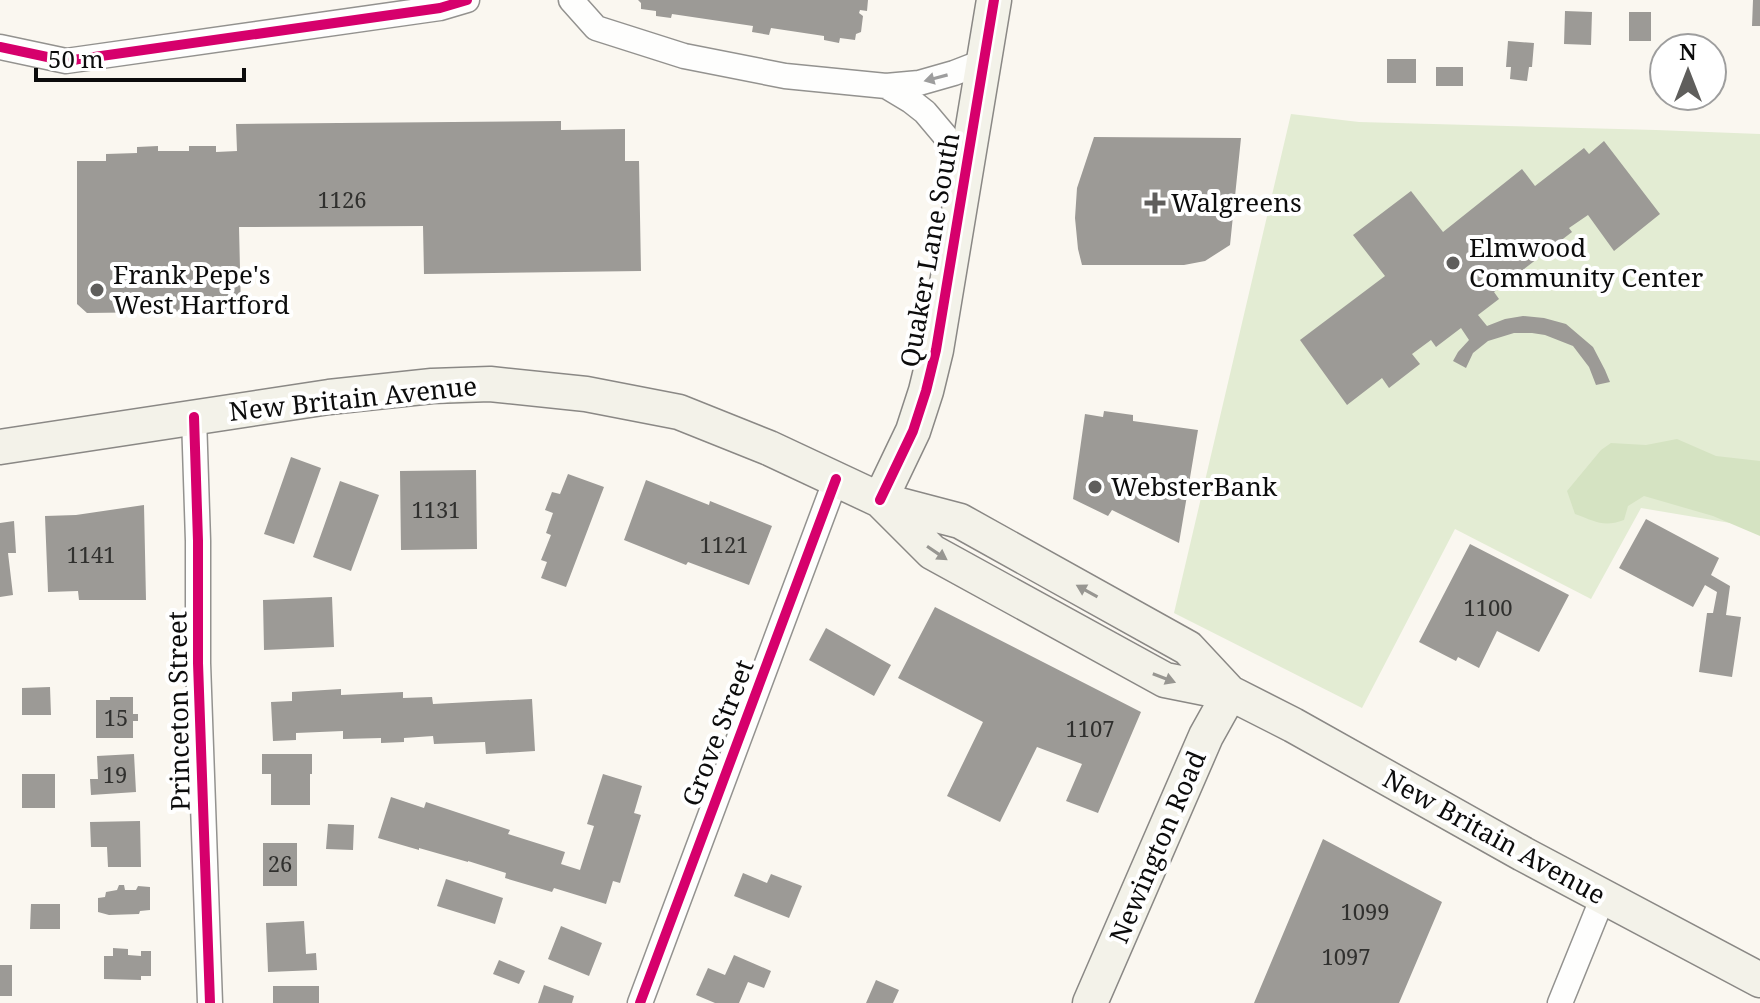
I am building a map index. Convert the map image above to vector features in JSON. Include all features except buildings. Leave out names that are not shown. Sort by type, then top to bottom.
[{"type":"main road","name":"Quaker Lane South","points":[[880,500],[913,431],[936,350],[994,0]]},
{"type":"main road","name":"New Britain Avenue","points":[[0,447],[329,397],[432,386],[490,384],[541,388],[679,412],[769,448],[880,500],[960,521],[1188,648],[1230,693],[1760,980]]},
{"type":"main road","name":"Newington Road","points":[[1090,1003],[1206,736],[1230,693]]},
{"type":"street","points":[[0,47],[66,61],[440,8],[467,0]]},
{"type":"street","points":[[571,0],[596,28],[684,56],[785,76],[886,86],[919,83],[985,61]]},
{"type":"street","points":[[886,86],[925,112],[968,163]]},
{"type":"street","name":"Princeton Street","points":[[194,417],[210,1003]]},
{"type":"street","name":"Grove Street","points":[[640,1003],[836,479]]},
{"type":"street","points":[[1560,1003],[1603,897]]},
{"type":"green space","points":[[1291,114],[1359,122],[1760,134],[1760,528],[1641,508],[1591,599],[1455,529],[1362,708],[1174,613]]},
{"type":"green space","points":[[1677,439],[1716,456],[1760,461],[1760,536],[1713,516],[1644,496],[1628,506],[1624,520],[1617,522],[1599,523],[1575,514],[1567,491],[1601,450],[1611,443],[1646,445]]},
{"type":"cycle path","points":[[0,47],[66,61],[440,8],[467,0]]},
{"type":"cycle path","points":[[880,500],[913,431],[936,350],[994,0]]},
{"type":"cycle path","points":[[194,417],[198,663],[210,1003]]},
{"type":"cycle path","points":[[640,1003],[836,479]]},
{"type":"place","name":"Walgreens","points":[[1155,203]]},
{"type":"place","name":"Elmwood Community Center","points":[[1453,263]]},
{"type":"place","name":"Frank Pepe's West Hartford","points":[[97,290]]},
{"type":"place","name":"WebsterBank","points":[[1095,487]]}]
